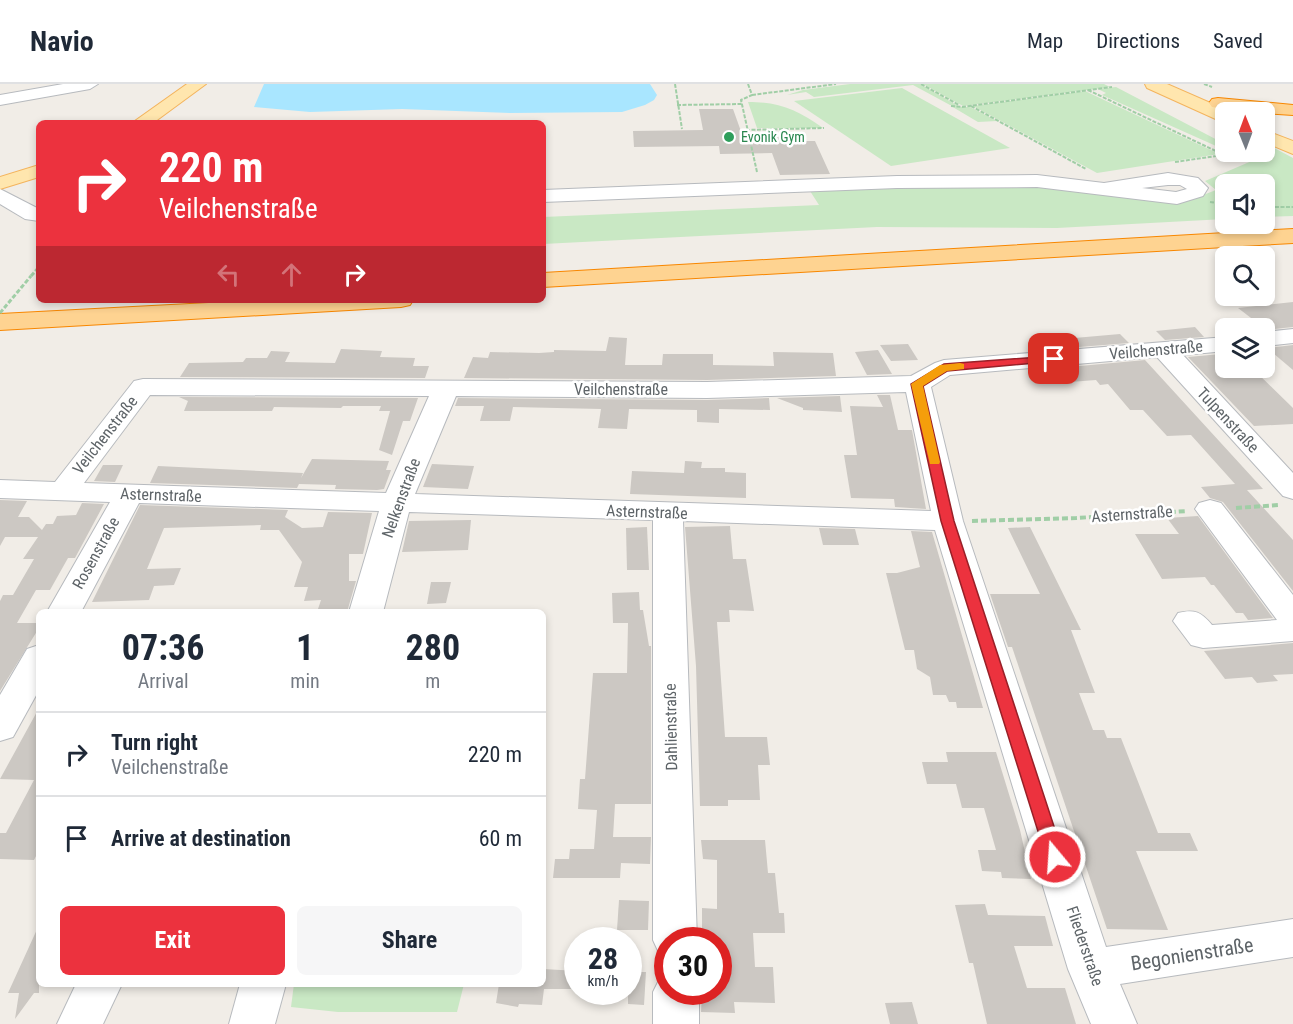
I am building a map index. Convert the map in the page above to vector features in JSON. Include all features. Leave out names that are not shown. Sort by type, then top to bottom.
[{"type":"highway","points":[[1275,109],[1293,110]]},
{"type":"highway","points":[[1275,117],[1293,115]]},
{"type":"highway","points":[[1275,122],[1293,120]]},
{"type":"highway","points":[[546,280],[1293,236]]},
{"type":"highway","points":[[546,292],[1293,250]]},
{"type":"highway","points":[[0,311],[131,303]]},
{"type":"highway","points":[[0,322],[346,303]]},
{"type":"main road","points":[[145,120],[198,84]]},
{"type":"main road","points":[[1153,84],[1215,107]]},
{"type":"main road","points":[[1175,84],[1215,106]]},
{"type":"main road","points":[[1275,129],[1293,138]]},
{"type":"main road","points":[[1275,140],[1293,148]]},
{"type":"main road","points":[[0,183],[36,172]]},
{"type":"street","points":[[0,100],[80,85]]},
{"type":"street","points":[[546,196],[897,182],[1100,182]]},
{"type":"street","points":[[0,195],[32,215],[36,214]]},
{"type":"street","points":[[1275,338],[1293,336]]},
{"type":"street","name":"Veilchenstraße","points":[[63,491],[143,387],[707,390],[917,384],[944,368],[1215,345]]},
{"type":"street","name":"Tulpenstraße","points":[[1164,350],[1287,497]]},
{"type":"street","name":"Fliederstraße","points":[[917,384],[948,521],[1091,969],[1114,1024]]},
{"type":"street","name":"Nelkenstraße","points":[[367,609],[396,504],[446,388]]},
{"type":"street","name":"Asternstraße","points":[[0,489],[948,521]]},
{"type":"street","name":"Rosenstraße","points":[[66,609],[129,494]]},
{"type":"street","points":[[1210,509],[1293,618]]},
{"type":"street","name":"Dahlienstraße","points":[[668,513],[675,927]]},
{"type":"street","points":[[1190,621],[1203,637],[1293,630]]},
{"type":"street","points":[[0,728],[36,662]]},
{"type":"street","name":"Begonienstraße","points":[[1091,969],[1293,938]]},
{"type":"street","points":[[80,1024],[98,987]]},
{"type":"street","points":[[252,1024],[262,987]]},
{"type":"street","points":[[676,1005],[676,1024]]},
{"type":"path","points":[[675,84],[682,129]]},
{"type":"path","points":[[748,84],[752,95]]},
{"type":"path","points":[[758,186],[760,180],[746,130],[747,118],[741,100],[752,95],[836,84]]},
{"type":"path","points":[[921,84],[963,107]]},
{"type":"path","points":[[951,106],[963,107],[1112,87]]},
{"type":"path","points":[[1088,90],[1222,154],[1165,163]]},
{"type":"path","points":[[677,105],[742,104]]},
{"type":"path","points":[[970,106],[1100,182]]},
{"type":"path","points":[[746,130],[824,128]]},
{"type":"path","points":[[1275,207],[1293,207]]},
{"type":"path","points":[[0,311],[36,270]]},
{"type":"path","name":"Asternstraße","points":[[948,521],[1076,518],[1210,509],[1287,497]]},
{"type":"green space","points":[[850,84],[920,84],[960,107],[970,107],[997,121],[978,122],[951,106],[955,106],[913,85],[814,97],[806,92],[787,95],[803,90]]},
{"type":"green space","points":[[923,84],[1104,84],[1110,87],[963,106]]},
{"type":"green space","points":[[1116,87],[1215,139],[1215,146],[1102,95],[1106,93],[1098,89]]},
{"type":"green space","points":[[902,88],[1010,148],[891,166],[794,101]]},
{"type":"green space","points":[[1085,91],[1215,152],[1215,155],[1097,173],[973,106]]},
{"type":"green space","points":[[748,102],[788,108],[823,128],[757,128]]},
{"type":"green space","points":[[1275,148],[1293,158],[1293,216],[1275,217],[1275,174],[1221,174],[1249,162],[1275,162]]},
{"type":"green space","points":[[1215,177],[1215,189],[1205,181]]},
{"type":"green space","points":[[1038,185],[1185,202],[1215,190],[1215,220],[1057,228],[877,227],[546,244],[546,217],[819,205],[810,191]]},
{"type":"green space","points":[[294,987],[463,987],[457,1012],[338,1012],[291,1007]]},
{"type":"water","points":[[264,84],[650,84],[657,95],[654,100],[645,105],[622,112],[510,113],[402,109],[310,112],[254,107]]},
{"type":"building","points":[[699,109],[733,109],[743,137],[782,137],[781,132],[802,132],[805,141],[815,141],[830,174],[780,175],[772,153],[720,154],[719,146],[634,147],[633,131],[703,130]]},
{"type":"building","points":[[1293,302],[1293,327],[1275,329],[1275,318],[1251,318],[1238,308],[1275,306],[1275,304]]},
{"type":"building","points":[[1195,327],[1204,337],[1165,340],[1156,331]]},
{"type":"building","points":[[1120,334],[1129,343],[1042,350],[1032,338],[1060,336],[1063,339]]},
{"type":"building","points":[[609,337],[627,338],[625,365],[662,365],[663,354],[713,354],[713,365],[774,366],[773,352],[833,353],[836,376],[707,380],[464,378],[473,357],[488,358],[490,352],[606,351]]},
{"type":"building","points":[[908,344],[918,360],[891,361],[880,345]]},
{"type":"building","points":[[1293,345],[1293,370],[1275,355],[1275,347]]},
{"type":"building","points":[[341,349],[382,351],[380,357],[415,358],[413,366],[429,366],[425,378],[180,377],[189,363],[243,362],[246,358],[267,358],[271,351],[290,352],[285,362],[335,363]]},
{"type":"building","points":[[878,350],[892,374],[867,375],[855,352]]},
{"type":"building","points":[[1215,355],[1215,378],[1262,378],[1293,408],[1293,424],[1254,426],[1188,357]]},
{"type":"building","points":[[1145,360],[1263,489],[1247,490],[1293,540],[1293,591],[1223,502],[1210,498],[1201,487],[1235,484],[1191,435],[1167,436],[1143,410],[1130,410],[1108,384],[1100,385],[1096,380],[1070,382],[1058,368]]},
{"type":"building","points":[[877,395],[890,395],[898,430],[912,430],[926,509],[895,507],[894,499],[851,498],[844,455],[857,455],[850,406],[883,407]]},
{"type":"building","points":[[840,396],[842,412],[803,410],[803,408],[777,398]]},
{"type":"building","points":[[179,397],[418,398],[410,421],[403,421],[392,455],[379,450],[390,411],[379,411],[381,406],[274,407],[272,411],[184,411],[188,401]]},
{"type":"building","points":[[458,398],[707,400],[769,398],[770,410],[719,409],[719,423],[697,422],[697,410],[629,409],[627,429],[598,428],[601,409],[513,407],[510,421],[480,421],[484,406],[455,406]]},
{"type":"building","points":[[312,459],[389,461],[386,470],[391,470],[384,489],[377,490],[335,489],[336,485],[299,484],[297,488],[150,483],[158,466],[303,473],[301,478]]},
{"type":"building","points":[[685,461],[702,462],[701,468],[725,468],[725,472],[746,473],[746,498],[630,494],[632,471],[684,473]]},
{"type":"building","points":[[432,464],[474,466],[468,489],[423,487]]},
{"type":"building","points":[[103,465],[123,465],[115,482],[94,481]]},
{"type":"building","points":[[0,500],[27,501],[18,517],[29,517],[42,530],[46,524],[53,524],[57,516],[76,515],[82,503],[104,504],[75,558],[68,558],[50,590],[36,590],[17,623],[36,623],[36,633],[0,691],[0,601],[3,595],[13,595],[34,559],[23,559],[38,537],[5,537],[0,546]]},
{"type":"building","points":[[140,505],[288,510],[285,517],[302,528],[323,527],[328,512],[372,513],[363,554],[349,554],[349,581],[356,581],[348,609],[318,609],[321,600],[304,601],[308,587],[294,587],[302,562],[279,530],[260,530],[261,525],[164,528],[147,569],[181,568],[174,585],[154,586],[149,600],[92,602]]},
{"type":"building","points":[[1198,516],[1273,618],[1248,620],[1243,613],[1236,613],[1205,577],[1162,579],[1135,534],[1179,534],[1167,518]]},
{"type":"building","points":[[471,520],[468,550],[402,552],[409,521]]},
{"type":"building","points":[[730,526],[733,559],[746,559],[754,611],[729,610],[730,622],[717,622],[725,737],[767,737],[770,765],[758,765],[760,800],[728,800],[728,806],[700,806],[696,666],[685,527]]},
{"type":"building","points":[[647,527],[649,570],[627,570],[626,528]]},
{"type":"building","points":[[1030,527],[1081,630],[1071,630],[1095,693],[1079,693],[1093,730],[1104,730],[1107,738],[1121,738],[1158,833],[1190,833],[1198,851],[1136,851],[1168,930],[1107,929],[1012,647],[1008,647],[990,594],[1040,594],[1008,528]]},
{"type":"building","points":[[819,528],[855,529],[859,545],[823,545]]},
{"type":"building","points":[[911,531],[932,532],[983,708],[957,708],[956,702],[949,702],[946,695],[933,695],[930,677],[917,669],[914,650],[905,650],[886,573],[897,573],[920,567]]},
{"type":"building","points":[[431,582],[451,582],[446,603],[427,604]]},
{"type":"building","points":[[639,592],[640,610],[643,610],[649,646],[651,646],[651,804],[615,804],[613,837],[651,837],[650,864],[621,863],[620,878],[553,878],[555,859],[569,859],[570,849],[594,849],[597,810],[578,809],[580,779],[585,779],[593,673],[627,673],[628,623],[613,623],[612,593]]},
{"type":"building","points":[[1293,643],[1293,674],[1273,675],[1278,681],[1257,683],[1252,677],[1225,679],[1204,651]]},
{"type":"building","points":[[36,713],[36,856],[34,860],[0,859],[0,833],[6,833],[34,780],[0,779]]},
{"type":"building","points":[[946,752],[996,752],[1020,830],[1031,879],[1002,878],[1001,872],[982,871],[978,850],[996,850],[984,808],[962,808],[956,784],[927,784],[922,762],[948,762]]},
{"type":"building","points":[[701,840],[765,840],[768,873],[775,873],[779,913],[784,913],[785,933],[753,933],[755,967],[773,967],[775,1003],[734,1002],[735,1013],[701,1012],[701,1005],[732,1005],[732,927],[702,927],[702,908],[717,909],[717,860],[703,859]]},
{"type":"building","points":[[619,900],[649,901],[648,930],[642,930],[642,927],[617,927]]},
{"type":"building","points":[[985,904],[988,915],[1045,916],[1053,946],[1014,946],[1027,988],[1065,988],[1076,1024],[987,1024],[973,963],[969,963],[955,905]]},
{"type":"building","points":[[36,932],[36,987],[39,987],[39,993],[34,993],[15,1019],[19,993],[8,993]]},
{"type":"building","points":[[546,969],[564,970],[564,989],[544,989],[542,1005],[519,1004],[518,1007],[496,1003],[499,987],[546,987]]},
{"type":"building","points":[[642,972],[646,972],[644,1005],[642,1005]]},
{"type":"building","points":[[912,1002],[918,1024],[890,1024],[885,1003]]},
{"type":"slow traffic","points":[[934,462],[917,384],[944,368],[960,367]]},
{"type":"place","name":"Evonik Gym","points":[[729,137]]},
{"type":"route","points":[[1054,359],[944,368],[917,384],[948,521],[1055,857]]}]
